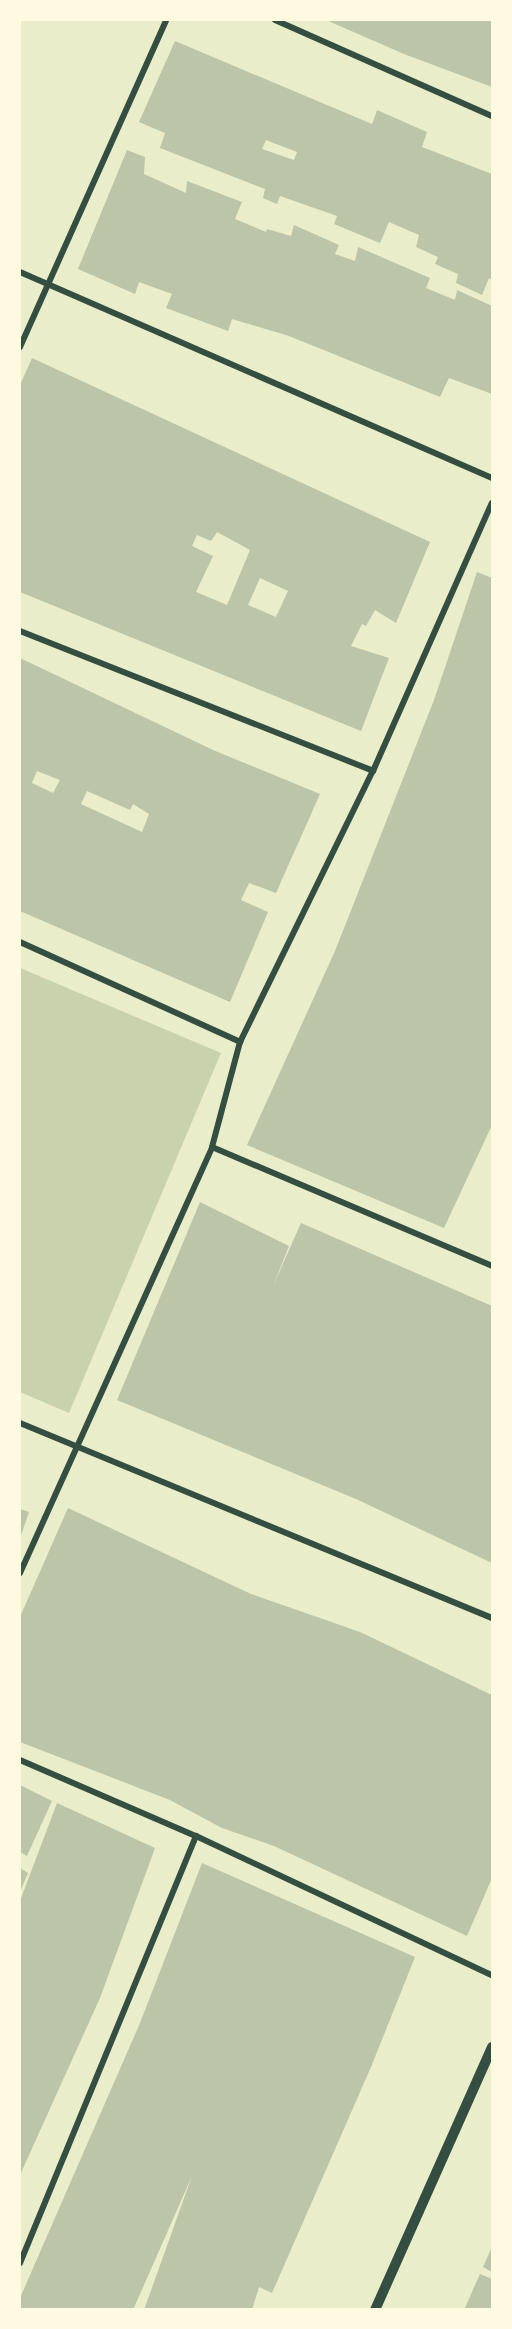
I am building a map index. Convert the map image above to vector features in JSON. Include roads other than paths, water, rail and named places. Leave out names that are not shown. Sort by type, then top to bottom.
[{"type":"street","points":[[20,347],[46,284],[166,20]]},
{"type":"street","points":[[275,20],[492,116]]},
{"type":"street","points":[[20,272],[492,478]]},
{"type":"street","points":[[20,1573],[212,1147],[240,1042],[373,771],[492,503]]},
{"type":"street","points":[[20,631],[373,771]]},
{"type":"street","points":[[20,942],[240,1042]]},
{"type":"street","points":[[212,1147],[491,1265],[492,1257]]},
{"type":"street","points":[[20,1423],[492,1618]]},
{"type":"street","points":[[20,1760],[196,1836],[492,1975]]},
{"type":"street","points":[[20,2263],[196,1836]]},
{"type":"street","points":[[375,2310],[492,2047]]}]
